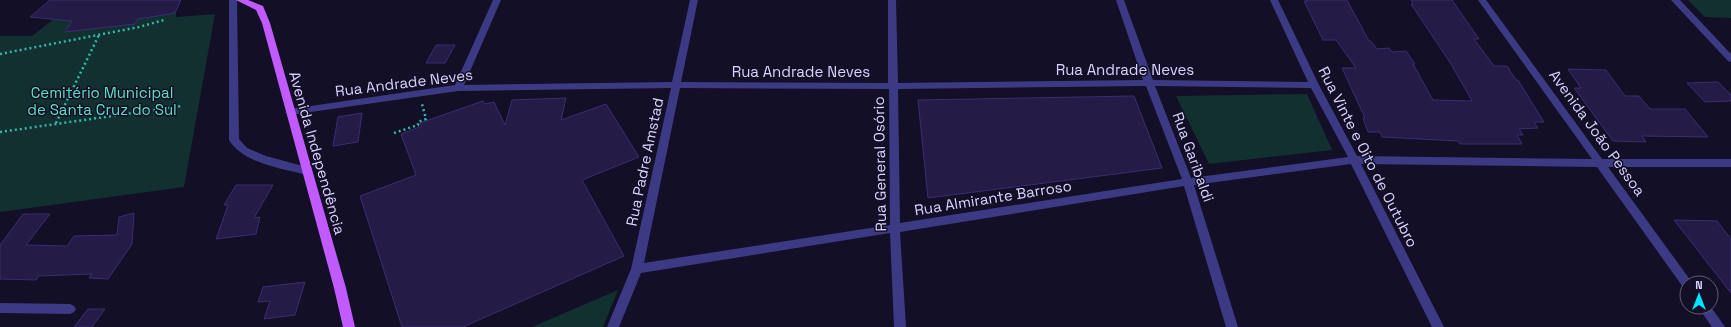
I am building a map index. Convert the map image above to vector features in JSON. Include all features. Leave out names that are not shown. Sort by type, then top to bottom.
[{"type":"main road","name":"Avenida Independência","points":[[240,0],[260,8],[266,23],[306,171],[340,288],[349,327]]},
{"type":"street","points":[[233,0],[234,140],[244,151],[263,159],[306,171]]},
{"type":"street","points":[[458,88],[497,0]]},
{"type":"street","name":"Rua Padre Amstad","points":[[613,327],[637,269],[694,0]]},
{"type":"street","name":"Rua General Osório","points":[[892,0],[895,229],[900,327]]},
{"type":"street","name":"Rua Garibaldi","points":[[1120,0],[1149,83],[1188,182],[1232,327]]},
{"type":"street","name":"Rua Vinte e Oito de Outubro","points":[[1274,0],[1314,85],[1354,160],[1438,327]]},
{"type":"street","name":"Avenida João Pessoa","points":[[1482,0],[1680,275]]},
{"type":"street","points":[[1674,0],[1731,59]]},
{"type":"street","name":"Rua Andrade Neves","points":[[290,112],[458,88],[676,85],[894,86],[1149,83],[1314,85]]},
{"type":"street","name":"Rua Almirante Barroso","points":[[637,269],[1188,182],[1354,160],[1731,163]]},
{"type":"street","points":[[0,308],[70,309]]},
{"type":"street","points":[[1710,315],[1719,327]]},
{"type":"path","points":[[0,54],[140,28],[164,20]]},
{"type":"path","points":[[56,123],[99,35]]},
{"type":"path","points":[[394,133],[418,125],[418,122],[426,119],[419,94]]},
{"type":"path","points":[[0,132],[182,106]]},
{"type":"green space","name":"Cemitério Municipal de Santa Cruz do Sul","points":[[78,0],[176,7],[176,17],[215,14],[184,187],[0,212],[0,36],[32,36]]},
{"type":"green space","points":[[1688,0],[1731,0],[1731,18],[1705,17]]},
{"type":"green space","points":[[1307,94],[1332,150],[1209,164],[1176,96]]},
{"type":"green space","points":[[618,290],[603,327],[532,327]]},
{"type":"building","points":[[50,0],[181,0],[175,13],[138,19],[135,24],[65,32],[72,21],[30,17]]},
{"type":"building","points":[[1306,0],[1347,0],[1369,41],[1371,41],[1377,49],[1389,48],[1392,52],[1406,51],[1415,64],[1413,64],[1433,100],[1472,101],[1451,64],[1411,4],[1413,4],[1411,0],[1452,0],[1479,39],[1474,39],[1494,66],[1507,66],[1516,80],[1518,80],[1544,122],[1534,122],[1538,128],[1519,129],[1523,135],[1517,135],[1522,144],[1460,144],[1458,141],[1382,137],[1380,132],[1368,132],[1363,118],[1365,118],[1342,68],[1356,68],[1336,40],[1323,40],[1304,1],[1307,1]]},
{"type":"building","points":[[436,45],[455,45],[445,63],[426,63]]},
{"type":"building","points":[[1568,69],[1606,70],[1625,96],[1639,96],[1650,109],[1685,109],[1708,137],[1642,136],[1646,142],[1613,141],[1574,88],[1581,88]]},
{"type":"building","points":[[1718,82],[1731,95],[1731,101],[1705,102],[1687,83]]},
{"type":"building","points":[[1134,96],[1162,168],[928,198],[918,100]]},
{"type":"building","points":[[566,98],[561,120],[606,104],[639,157],[582,180],[624,256],[463,327],[402,327],[360,196],[416,175],[401,134],[422,126],[420,123],[483,101],[485,104],[494,102],[505,125],[512,100]]},
{"type":"building","points":[[362,113],[358,142],[333,146],[338,117]]},
{"type":"building","points":[[236,185],[273,185],[254,218],[260,217],[256,234],[216,239],[228,205],[224,205]]},
{"type":"building","points":[[134,213],[132,244],[108,279],[89,278],[92,274],[38,276],[36,280],[0,279],[0,245],[23,214],[50,214],[26,245],[67,246],[74,236],[117,235],[119,217]]},
{"type":"building","points":[[1674,220],[1717,221],[1731,239],[1731,293],[1719,278],[1719,275],[1717,275]]},
{"type":"building","points":[[305,282],[295,315],[264,319],[270,301],[258,302],[263,287]]},
{"type":"building","points":[[88,309],[105,309],[92,327],[74,327]]}]
